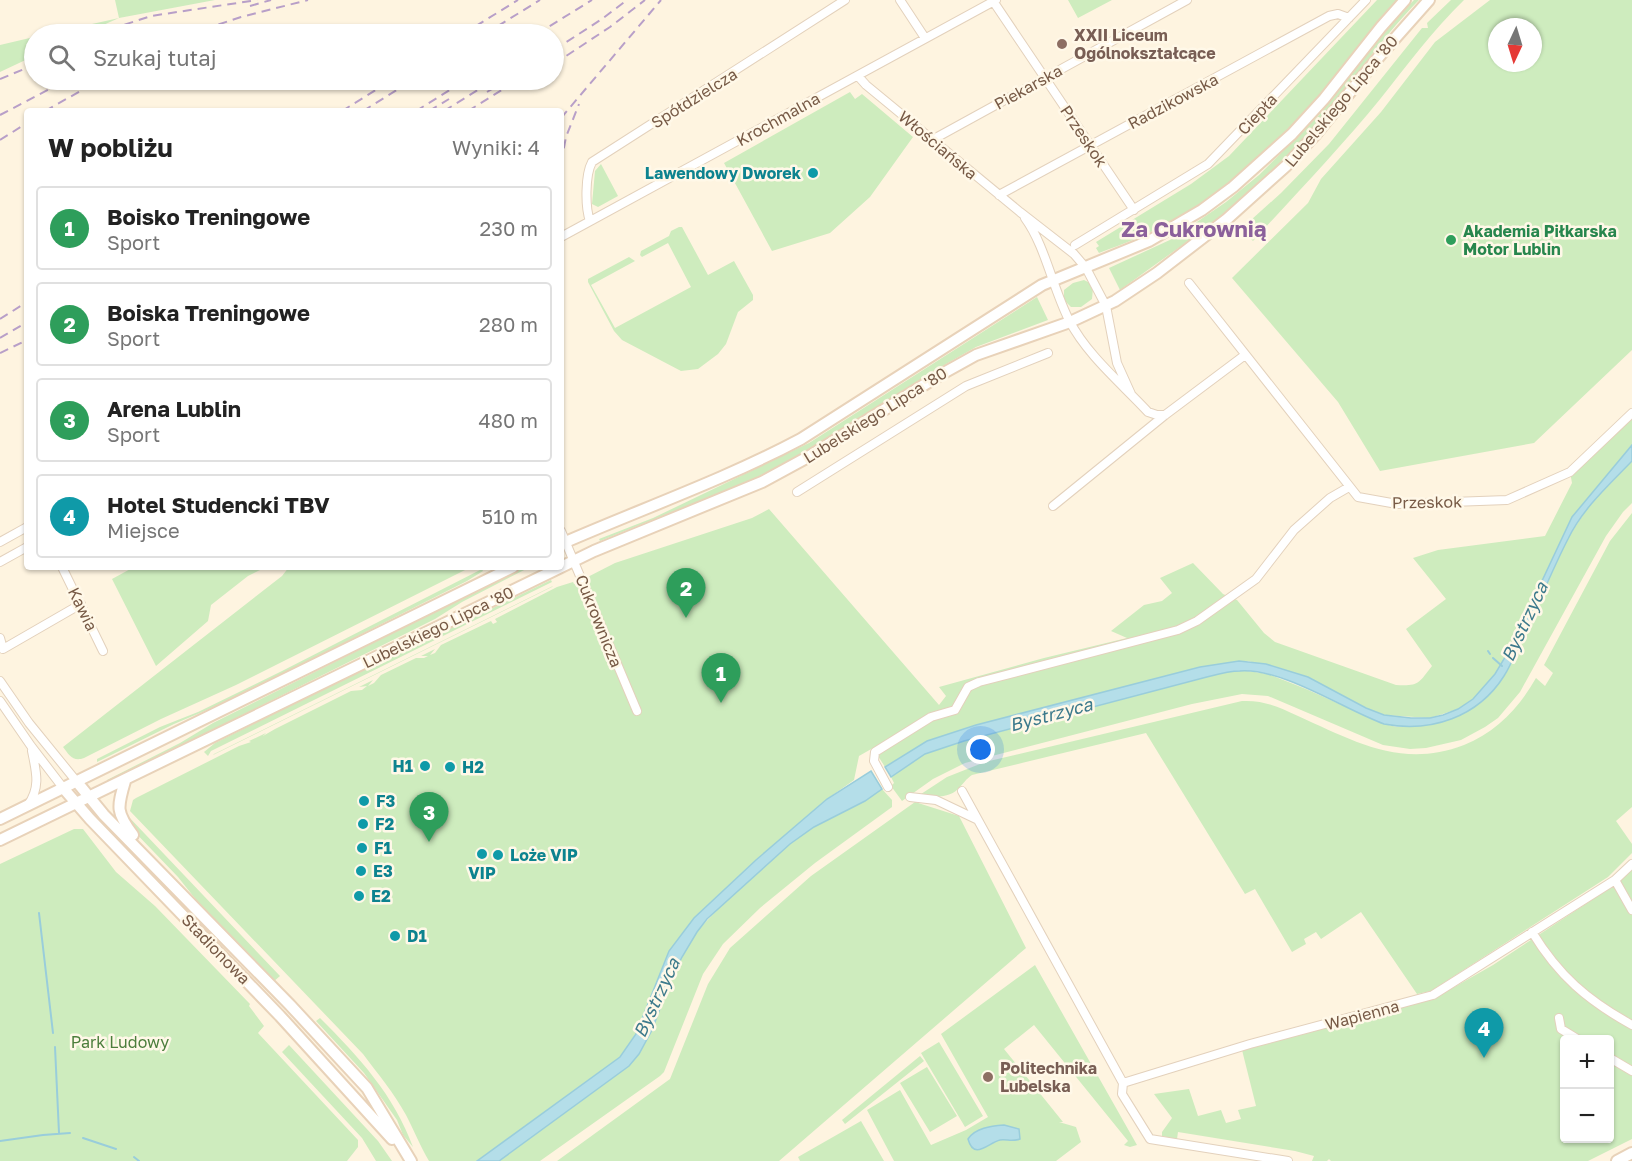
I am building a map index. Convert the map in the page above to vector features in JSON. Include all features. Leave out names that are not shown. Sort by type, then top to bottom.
[{"type":"main road","name":"Lubelskiego Lipca '80","points":[[564,543],[762,460],[801,439],[942,351],[987,319],[1053,281],[1135,248],[1173,229],[1233,187],[1292,134],[1324,99],[1405,0]]},
{"type":"main road","name":"Lubelskiego Lipca '80","points":[[564,565],[762,482],[808,457],[976,355],[1070,322],[1106,306],[1138,286],[1227,219],[1286,166],[1316,135],[1382,53],[1429,0]]},
{"type":"main road","name":"Lubelskiego Lipca '80","points":[[0,819],[507,570]]},
{"type":"main road","name":"Lubelskiego Lipca '80","points":[[0,840],[555,570]]},
{"type":"main road","name":"Stadionowa","points":[[125,781],[119,806],[121,819],[154,864]]},
{"type":"main road","name":"Stadionowa","points":[[77,782],[104,815],[290,1005],[367,1088],[411,1161]]},
{"type":"main road","name":"Stadionowa","points":[[64,789],[280,1016],[404,1151]]},
{"type":"main road","points":[[1617,1161],[1632,1153]]},
{"type":"street","name":"Spółdzielcza","points":[[590,221],[586,206],[589,168],[592,162],[845,0]]},
{"type":"street","points":[[900,0],[925,38]]},
{"type":"street","name":"Piekarska","points":[[932,140],[1187,0]]},
{"type":"street","name":"Ciepła","points":[[1075,245],[1208,164],[1220,154],[1366,0]]},
{"type":"street","name":"Krochmalna","points":[[564,235],[994,1]]},
{"type":"street","name":"Przeskok","points":[[994,1],[1134,210]]},
{"type":"street","name":"Radzikowska","points":[[999,195],[1329,16],[1338,14],[1349,18]]},
{"type":"street","name":"Włościańska","points":[[858,76],[932,140],[1074,254],[1086,268],[1106,306]]},
{"type":"street","name":"Włościańska","points":[[1020,212],[1037,239],[1070,322]]},
{"type":"street","name":"Przeskok","points":[[1189,283],[1358,497],[1397,504],[1508,500],[1570,472],[1632,412]]},
{"type":"street","points":[[1106,306],[1117,363],[1131,394]]},
{"type":"street","points":[[1070,322],[1090,349],[1148,412],[1165,415]]},
{"type":"street","points":[[797,492],[966,386],[1048,353]]},
{"type":"street","points":[[1053,506],[1165,415],[1245,355]]},
{"type":"street","points":[[888,787],[874,761],[875,752],[931,717],[955,710],[968,687],[979,682],[1150,639],[1197,621],[1256,579],[1294,530],[1329,498],[1349,487]]},
{"type":"street","points":[[0,542],[24,529]]},
{"type":"street","name":"Cukrownicza","points":[[564,543],[575,560],[636,711]]},
{"type":"street","points":[[0,562],[24,549]]},
{"type":"street","name":"Kawia","points":[[64,570],[103,651]]},
{"type":"street","points":[[0,638],[3,649],[81,604]]},
{"type":"street","name":"Stadionowa","points":[[0,681],[29,723],[77,782]]},
{"type":"street","name":"Stadionowa","points":[[0,701],[64,789]]},
{"type":"street","name":"Stadionowa","points":[[25,808],[32,798],[38,780],[31,746]]},
{"type":"street","points":[[962,791],[1123,1083],[1122,1094],[1150,1139],[1288,1161]]},
{"type":"street","points":[[910,797],[936,800],[978,820]]},
{"type":"street","name":"Wapienna","points":[[1123,1083],[1261,1041],[1433,995],[1615,880],[1632,864]]},
{"type":"street","points":[[1615,880],[1632,910]]},
{"type":"street","points":[[1532,932],[1549,959],[1587,997],[1632,1025]]},
{"type":"street","points":[[1559,1018],[1561,1029],[1571,1035]]},
{"type":"street","points":[[1614,1060],[1632,1071]]},
{"type":"green space","points":[[115,0],[215,0],[119,18]]},
{"type":"green space","points":[[1068,0],[1112,0],[1078,18]]},
{"type":"green space","points":[[1377,0],[1397,0],[1313,102],[1264,153],[1229,183],[1190,210],[1153,231],[1099,253],[1096,248],[1099,246],[1096,242],[1191,184],[1229,156]]},
{"type":"green space","points":[[1414,0],[1419,0],[1389,33],[1321,120],[1264,180],[1218,218],[1120,290],[1109,268],[1172,239],[1226,202],[1259,175],[1319,115],[1389,26]]},
{"type":"green space","points":[[1451,0],[1464,0],[1431,35],[1350,134],[1253,241],[1241,229],[1281,193],[1329,144],[1422,28],[1428,28],[1427,23]]},
{"type":"green space","name":"Akademia Piłkarska Motor Lublin","points":[[1490,0],[1632,0],[1632,350],[1534,443],[1380,471],[1338,402],[1232,278],[1308,203],[1321,179],[1381,112],[1435,42]]},
{"type":"green space","points":[[119,18],[106,24],[92,24]]},
{"type":"green space","points":[[24,39],[24,61],[0,72],[0,45]]},
{"type":"green space","points":[[850,92],[855,99],[862,94],[913,137],[870,197],[830,233],[772,251],[724,163]]},
{"type":"green space","points":[[601,164],[618,196],[598,207],[592,204],[595,171]]},
{"type":"green space","points":[[682,227],[708,275],[734,261],[753,295],[753,300],[738,312],[726,344],[718,354],[698,369],[681,371],[622,340],[614,331],[588,282],[588,279],[629,257],[635,261],[591,285],[615,328],[691,287],[668,243],[642,257],[640,255],[641,251],[669,236],[671,231]]},
{"type":"green space","points":[[1084,280],[1093,288],[1092,299],[1081,307],[1071,307],[1064,300],[1064,290],[1073,283]]},
{"type":"green space","points":[[1037,297],[1048,320],[976,347],[823,442],[752,480],[600,541],[599,539],[653,518],[809,443]]},
{"type":"green space","points":[[1632,413],[1632,445],[1572,517],[1510,649],[1495,674],[1473,699],[1458,709],[1430,718],[1384,715],[1308,677],[1248,661],[1200,667],[976,725],[927,741],[885,767],[873,748],[859,756],[854,780],[827,799],[756,860],[694,918],[652,996],[636,1034],[620,1057],[477,1161],[429,1161],[401,1107],[363,1054],[130,811],[133,800],[136,798],[351,691],[362,690],[367,686],[359,687],[373,680],[368,686],[374,683],[381,675],[416,658],[424,658],[428,656],[421,656],[435,649],[430,655],[435,653],[441,645],[491,621],[493,624],[497,622],[495,619],[557,587],[573,582],[574,584],[615,563],[752,518],[769,509],[939,705],[946,696],[939,687],[1127,638],[1111,631],[1144,605],[1162,601],[1172,593],[1160,578],[1193,563],[1223,594],[1237,600],[1264,633],[1275,642],[1396,685],[1414,684],[1421,680],[1432,666],[1406,629],[1446,599],[1413,558],[1438,550],[1545,536],[1572,483],[1570,472]]},
{"type":"green space","points":[[1632,461],[1632,503],[1606,536],[1520,692],[1498,718],[1461,740],[1426,748],[1410,749],[1383,745],[1268,696],[1242,694],[1192,704],[965,763],[933,779],[902,801],[891,786],[894,783],[891,777],[925,754],[964,741],[1225,672],[1241,670],[1268,674],[1384,724],[1397,727],[1422,726],[1482,702],[1505,675],[1568,538],[1589,506]]},
{"type":"green space","points":[[1632,513],[1632,807],[1616,821],[1632,844],[1632,853],[1608,877],[1431,991],[1417,994],[1361,912],[1321,939],[1316,932],[1304,939],[1306,944],[1292,952],[1255,889],[1245,894],[1146,733],[972,775],[954,792],[944,796],[918,796],[947,777],[985,762],[1242,701],[1271,705],[1378,749],[1419,754],[1441,752],[1464,745],[1476,740],[1506,718],[1536,678],[1545,686],[1553,673],[1544,665],[1610,541]]},
{"type":"green space","points":[[128,570],[260,570],[248,576],[211,605],[208,621],[156,666],[112,579]]},
{"type":"green space","points":[[287,570],[465,570],[84,758],[74,758],[67,753],[63,747],[282,576]]},
{"type":"green space","points":[[482,570],[467,581],[226,702],[174,724],[97,762],[97,759],[160,727],[198,712]]},
{"type":"green space","points":[[518,570],[524,570],[462,602],[435,619],[108,782],[107,780],[180,743],[213,723]]},
{"type":"green space","points":[[551,580],[552,582],[211,751],[208,756],[204,752],[227,737],[451,626]]},
{"type":"green space","points":[[552,587],[213,755],[214,754]]},
{"type":"green space","points":[[882,789],[892,800],[892,807],[815,863],[760,908],[723,944],[703,974],[664,1072],[660,1076],[540,1161],[499,1161],[629,1066],[652,1030],[671,979],[697,931],[722,905],[790,844],[814,827],[865,801]]},
{"type":"green space","points":[[915,802],[959,816],[1026,948],[779,1161],[557,1161],[670,1079],[708,984],[730,948],[811,876]]},
{"type":"green space","points":[[126,814],[280,976],[273,982],[127,824]]},
{"type":"green space","name":"Park Ludowy","points":[[74,829],[83,829],[116,872],[155,906],[250,1004],[249,1006],[264,1026],[258,1033],[358,1140],[358,1147],[347,1161],[0,1161],[0,864]]},
{"type":"green space","points":[[1632,869],[1632,1139],[1588,1161],[1331,1161],[1329,1159],[1312,1161],[1314,1156],[1295,1151],[1178,1132],[1177,1139],[1162,1136],[1162,1132],[1172,1118],[1154,1094],[1189,1089],[1198,1116],[1221,1110],[1226,1123],[1241,1119],[1238,1110],[1256,1106],[1242,1050],[1435,998],[1493,965],[1613,886]]},
{"type":"green space","points":[[1035,965],[1137,1145],[1130,1147],[1124,1145],[1128,1141],[1034,1025],[1004,1049],[1063,1122],[1059,1122],[1076,1127],[1081,1142],[1056,1161],[894,1161],[867,1110],[900,1090],[931,1145],[966,1130],[988,1117],[941,1034]]},
{"type":"green space","points":[[320,1018],[348,1047],[386,1094],[413,1147],[364,1073],[316,1021]]},
{"type":"green space","points":[[939,1042],[983,1116],[965,1127],[921,1053]]},
{"type":"green space","points":[[289,1045],[378,1141],[392,1161],[376,1161],[362,1138],[282,1052]]},
{"type":"green space","points":[[920,1056],[924,1061],[845,1124],[842,1120]]},
{"type":"green space","points":[[927,1067],[957,1116],[930,1132],[900,1083]]},
{"type":"green space","points":[[861,1121],[884,1161],[800,1161],[798,1157]]},
{"type":"water","name":"Bystrzyca","points":[[1632,445],[1632,461],[1597,497],[1574,528],[1504,676],[1481,702],[1452,719],[1419,726],[1384,724],[1294,682],[1257,672],[1235,671],[964,741],[925,754],[891,777],[885,767],[927,741],[976,725],[1200,667],[1239,661],[1266,664],[1308,677],[1384,715],[1430,718],[1458,709],[1473,699],[1495,674],[1510,649],[1572,517]]},
{"type":"water","name":"Bystrzyca","points":[[871,771],[882,789],[865,801],[814,827],[790,844],[707,919],[682,957],[671,979],[652,1030],[639,1054],[629,1066],[499,1161],[477,1161],[620,1057],[636,1034],[669,951],[694,918],[756,860],[827,799]]},
{"type":"water","points":[[1004,1125],[1019,1129],[1020,1139],[1000,1140],[978,1150],[974,1149],[968,1139],[979,1130]]},
{"type":"waterway","name":"Bystrzyca","points":[[1493,658],[1502,666]]},
{"type":"waterway","points":[[39,913],[53,1033]]},
{"type":"waterway","points":[[55,1047],[59,1133]]},
{"type":"waterway","points":[[0,1141],[70,1133]]},
{"type":"waterway","points":[[83,1138],[116,1149]]},
{"type":"waterway","points":[[134,1157],[139,1161]]},
{"type":"railway","points":[[127,24],[151,16],[257,0]]},
{"type":"railway","points":[[250,6],[271,0]]},
{"type":"railway","points":[[220,24],[308,0]]},
{"type":"railway","points":[[479,24],[518,0]]},
{"type":"railway","points":[[501,24],[540,0]]},
{"type":"railway","points":[[553,24],[592,0]]},
{"type":"railway","points":[[564,44],[627,0]]},
{"type":"railway","points":[[564,57],[645,0]]},
{"type":"railway","points":[[564,114],[661,0]]},
{"type":"railway","points":[[0,79],[24,69]]},
{"type":"railway","points":[[0,115],[48,90]]},
{"type":"railway","points":[[50,108],[82,90]]},
{"type":"railway","points":[[347,108],[376,90]]},
{"type":"railway","points":[[368,108],[397,90]]},
{"type":"railway","points":[[421,108],[450,90]]},
{"type":"railway","points":[[449,108],[478,90]]},
{"type":"railway","points":[[473,108],[502,90]]},
{"type":"railway","points":[[434,108],[449,99]]},
{"type":"railway","points":[[564,147],[579,104]]},
{"type":"railway","points":[[0,140],[24,125]]},
{"type":"railway","points":[[0,319],[24,304]]},
{"type":"railway","points":[[0,338],[24,324]]},
{"type":"railway","points":[[0,353],[24,341]]},
{"type":"place","name":"XXII Liceum Ogólnokształcące","points":[[1062,44]]},
{"type":"place","name":"Lawendowy Dworek","points":[[813,173]]},
{"type":"place","name":"Akademia Piłkarska Motor Lublin","points":[[1451,240]]},
{"type":"place","name":"Boiska Treningowe","points":[[686,618]]},
{"type":"place","name":"Boisko Treningowe","points":[[721,703]]},
{"type":"place","name":"H1","points":[[425,766]]},
{"type":"place","name":"H2","points":[[450,767]]},
{"type":"place","name":"F3","points":[[364,801]]},
{"type":"place","name":"F2","points":[[363,824]]},
{"type":"place","name":"Arena Lublin","points":[[429,842]]},
{"type":"place","name":"F1","points":[[362,848]]},
{"type":"place","name":"VIP","points":[[482,854]]},
{"type":"place","name":"Loże VIP","points":[[498,855]]},
{"type":"place","name":"E3","points":[[361,871]]},
{"type":"place","name":"E2","points":[[359,896]]},
{"type":"place","name":"D1","points":[[395,936]]},
{"type":"place","name":"Hotel Studencki TBV","points":[[1484,1058]]},
{"type":"place","name":"Politechnika Lubelska","points":[[988,1077]]},
{"type":"district","name":"Za Cukrownią","points":[[1194,229]]}]
